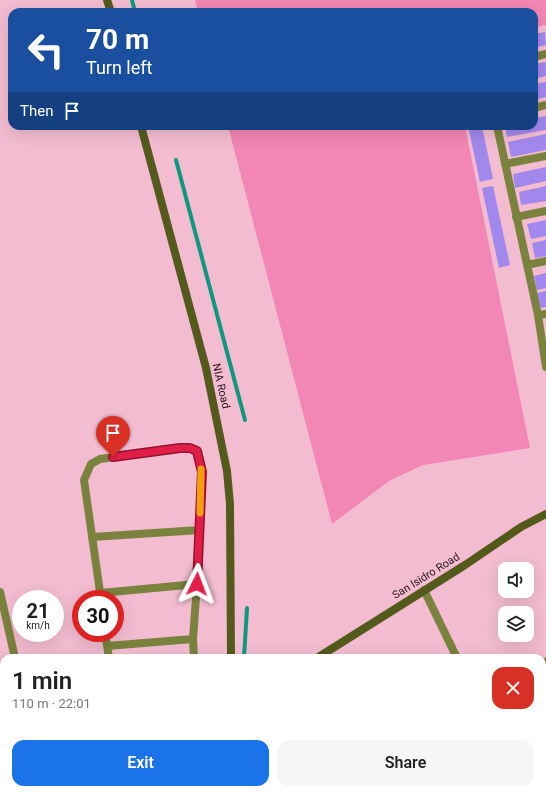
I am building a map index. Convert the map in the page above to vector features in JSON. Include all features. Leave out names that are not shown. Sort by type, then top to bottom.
[{"type":"street","name":"NIA Road","points":[[142,130],[206,368],[227,471],[230,504],[231,654]]},
{"type":"street","points":[[498,130],[527,265],[542,314],[546,367]]},
{"type":"street","points":[[505,164],[546,156]]},
{"type":"street","points":[[516,216],[546,211]]},
{"type":"street","points":[[527,265],[546,261]]},
{"type":"street","points":[[100,590],[84,480],[91,464],[100,459],[180,448],[190,448],[197,451],[202,472],[193,639],[194,654]]},
{"type":"street","name":"San Isidro Road","points":[[329,654],[521,527],[546,514]]},
{"type":"street","points":[[92,537],[200,530]]},
{"type":"street","points":[[124,593],[197,584]]},
{"type":"street","points":[[424,590],[455,654]]},
{"type":"street","points":[[0,592],[15,654]]},
{"type":"street","points":[[107,646],[193,639]]},
{"type":"street","points":[[106,642],[108,654]]},
{"type":"shaded area","points":[[195,0],[546,0],[546,25],[538,27],[538,8],[197,8]]},
{"type":"shaded area","points":[[229,130],[466,130],[530,448],[423,465],[389,481],[332,524]]},
{"type":"building","points":[[545,32],[546,45],[538,47],[538,33]]},
{"type":"building","points":[[546,62],[546,76],[538,78],[538,63]]},
{"type":"building","points":[[546,82],[546,97],[538,99],[538,83]]},
{"type":"building","points":[[546,116],[546,130],[507,137],[506,130],[538,130],[538,117]]},
{"type":"building","points":[[469,130],[483,130],[493,179],[480,182]]},
{"type":"building","points":[[546,134],[546,150],[511,157],[508,142]]},
{"type":"building","points":[[546,167],[546,181],[515,188],[513,174]]},
{"type":"building","points":[[493,186],[510,265],[499,268],[482,188]]},
{"type":"building","points":[[546,186],[546,201],[521,205],[519,192]]},
{"type":"building","points":[[546,220],[546,236],[531,239],[527,224]]},
{"type":"building","points":[[546,240],[546,256],[535,258],[532,243]]},
{"type":"building","points":[[546,273],[546,288],[537,290],[534,276]]},
{"type":"building","points":[[546,291],[546,307],[540,308],[537,293]]},
{"type":"waterway","points":[[132,0],[134,8]]},
{"type":"waterway","points":[[176,160],[245,420]]},
{"type":"waterway","points":[[244,654],[247,608]]},
{"type":"slow traffic","points":[[200,513],[201,469]]},
{"type":"route","points":[[113,457],[180,448],[190,448],[197,451],[202,472],[197,584]]}]
